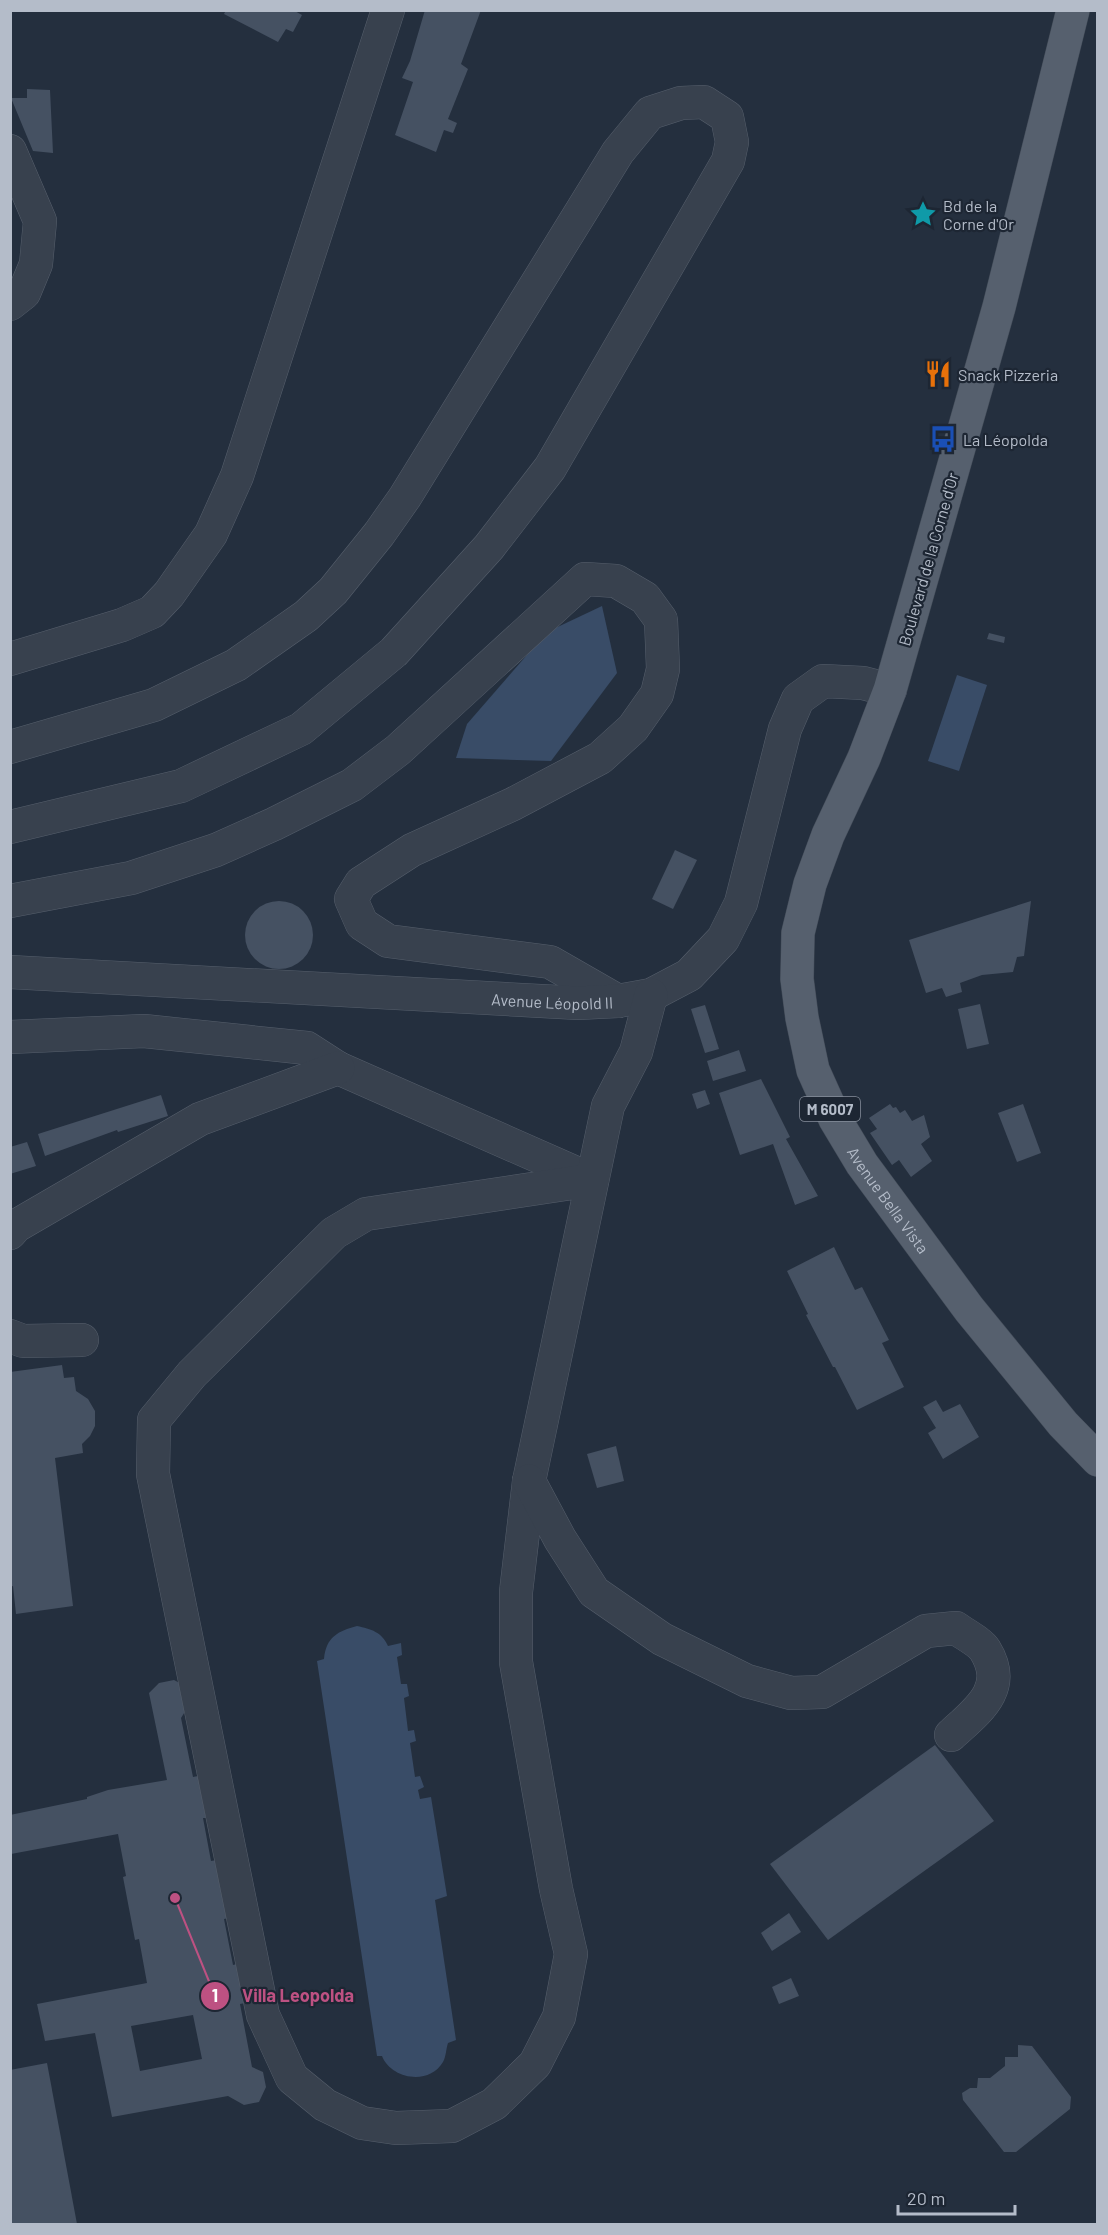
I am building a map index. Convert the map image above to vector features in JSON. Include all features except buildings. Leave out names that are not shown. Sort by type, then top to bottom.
[{"type":"main road","name":"Boulevard de la Corne d'Or","points":[[890,690],[999,307],[1073,10]]},
{"type":"main road","name":"Avenue Bella Vista","points":[[890,690],[864,758],[828,835],[810,884],[798,933],[796,979],[813,1070],[835,1119],[862,1164],[969,1309],[1062,1424],[1098,1460]]},
{"type":"street","points":[[10,659],[122,625],[152,612],[169,594],[212,534],[237,476],[388,10]]},
{"type":"street","points":[[10,747],[154,705],[236,666],[306,616],[333,591],[379,534],[405,497],[618,152],[651,112],[681,103],[704,102],[727,117],[732,142],[728,160],[550,468],[489,547],[394,652],[301,729],[181,786],[10,827]]},
{"type":"street","points":[[10,152],[40,221],[36,264],[24,293],[10,304]]},
{"type":"street","points":[[10,901],[131,878],[216,850],[352,785],[398,750],[585,579],[616,582],[645,598],[661,620],[663,669],[657,694],[633,728],[600,759],[513,804],[412,850],[361,883],[351,899],[362,924],[388,941],[550,962],[618,1001]]},
{"type":"street","name":"Avenue Léopold II","points":[[10,972],[578,1003],[618,1001],[651,996],[689,975],[723,939],[737,912],[785,729],[798,699],[823,681],[863,683],[890,690]]},
{"type":"street","points":[[592,1180],[366,1214],[334,1233],[192,1374],[154,1420],[153,1474],[263,2015],[292,2078],[325,2105],[362,2123],[396,2128],[452,2126],[494,2103],[536,2064],[559,2017],[571,1954],[556,1889],[516,1662],[516,1592],[529,1480],[608,1106],[636,1052],[651,996]]},
{"type":"street","points":[[10,1037],[144,1031],[307,1048],[338,1068],[592,1180]]},
{"type":"street","points":[[10,1233],[16,1226],[200,1119],[338,1068]]},
{"type":"street","points":[[10,1336],[23,1341],[82,1340]]},
{"type":"street","points":[[529,1480],[560,1539],[594,1592],[662,1640],[747,1681],[791,1693],[822,1692],[926,1631],[956,1628],[985,1649],[995,1676],[985,1703],[951,1735]]},
{"type":"water","points":[[602,606],[617,673],[551,761],[456,758],[467,724],[547,632]]},
{"type":"water","points":[[957,675],[987,685],[959,771],[928,761]]},
{"type":"water","points":[[357,1626],[376,1632],[383,1637],[388,1646],[401,1643],[402,1655],[397,1657],[401,1684],[407,1684],[409,1696],[404,1698],[408,1731],[414,1730],[416,1741],[410,1743],[415,1777],[420,1776],[424,1787],[418,1790],[420,1799],[431,1797],[447,1896],[435,1900],[456,2040],[448,2043],[444,2060],[437,2070],[420,2077],[411,2077],[393,2070],[382,2056],[377,2056],[317,1661],[324,1659],[327,1645],[334,1636]]},
{"type":"place","name":"Bd de la Corne d'Or","points":[[923,214]]},
{"type":"place","name":"Snack Pizzeria","points":[[938,374]]},
{"type":"place","name":"La Léopolda","points":[[943,439]]},
{"type":"place","name":"Villa Leopolda","points":[[175,1898]]}]
